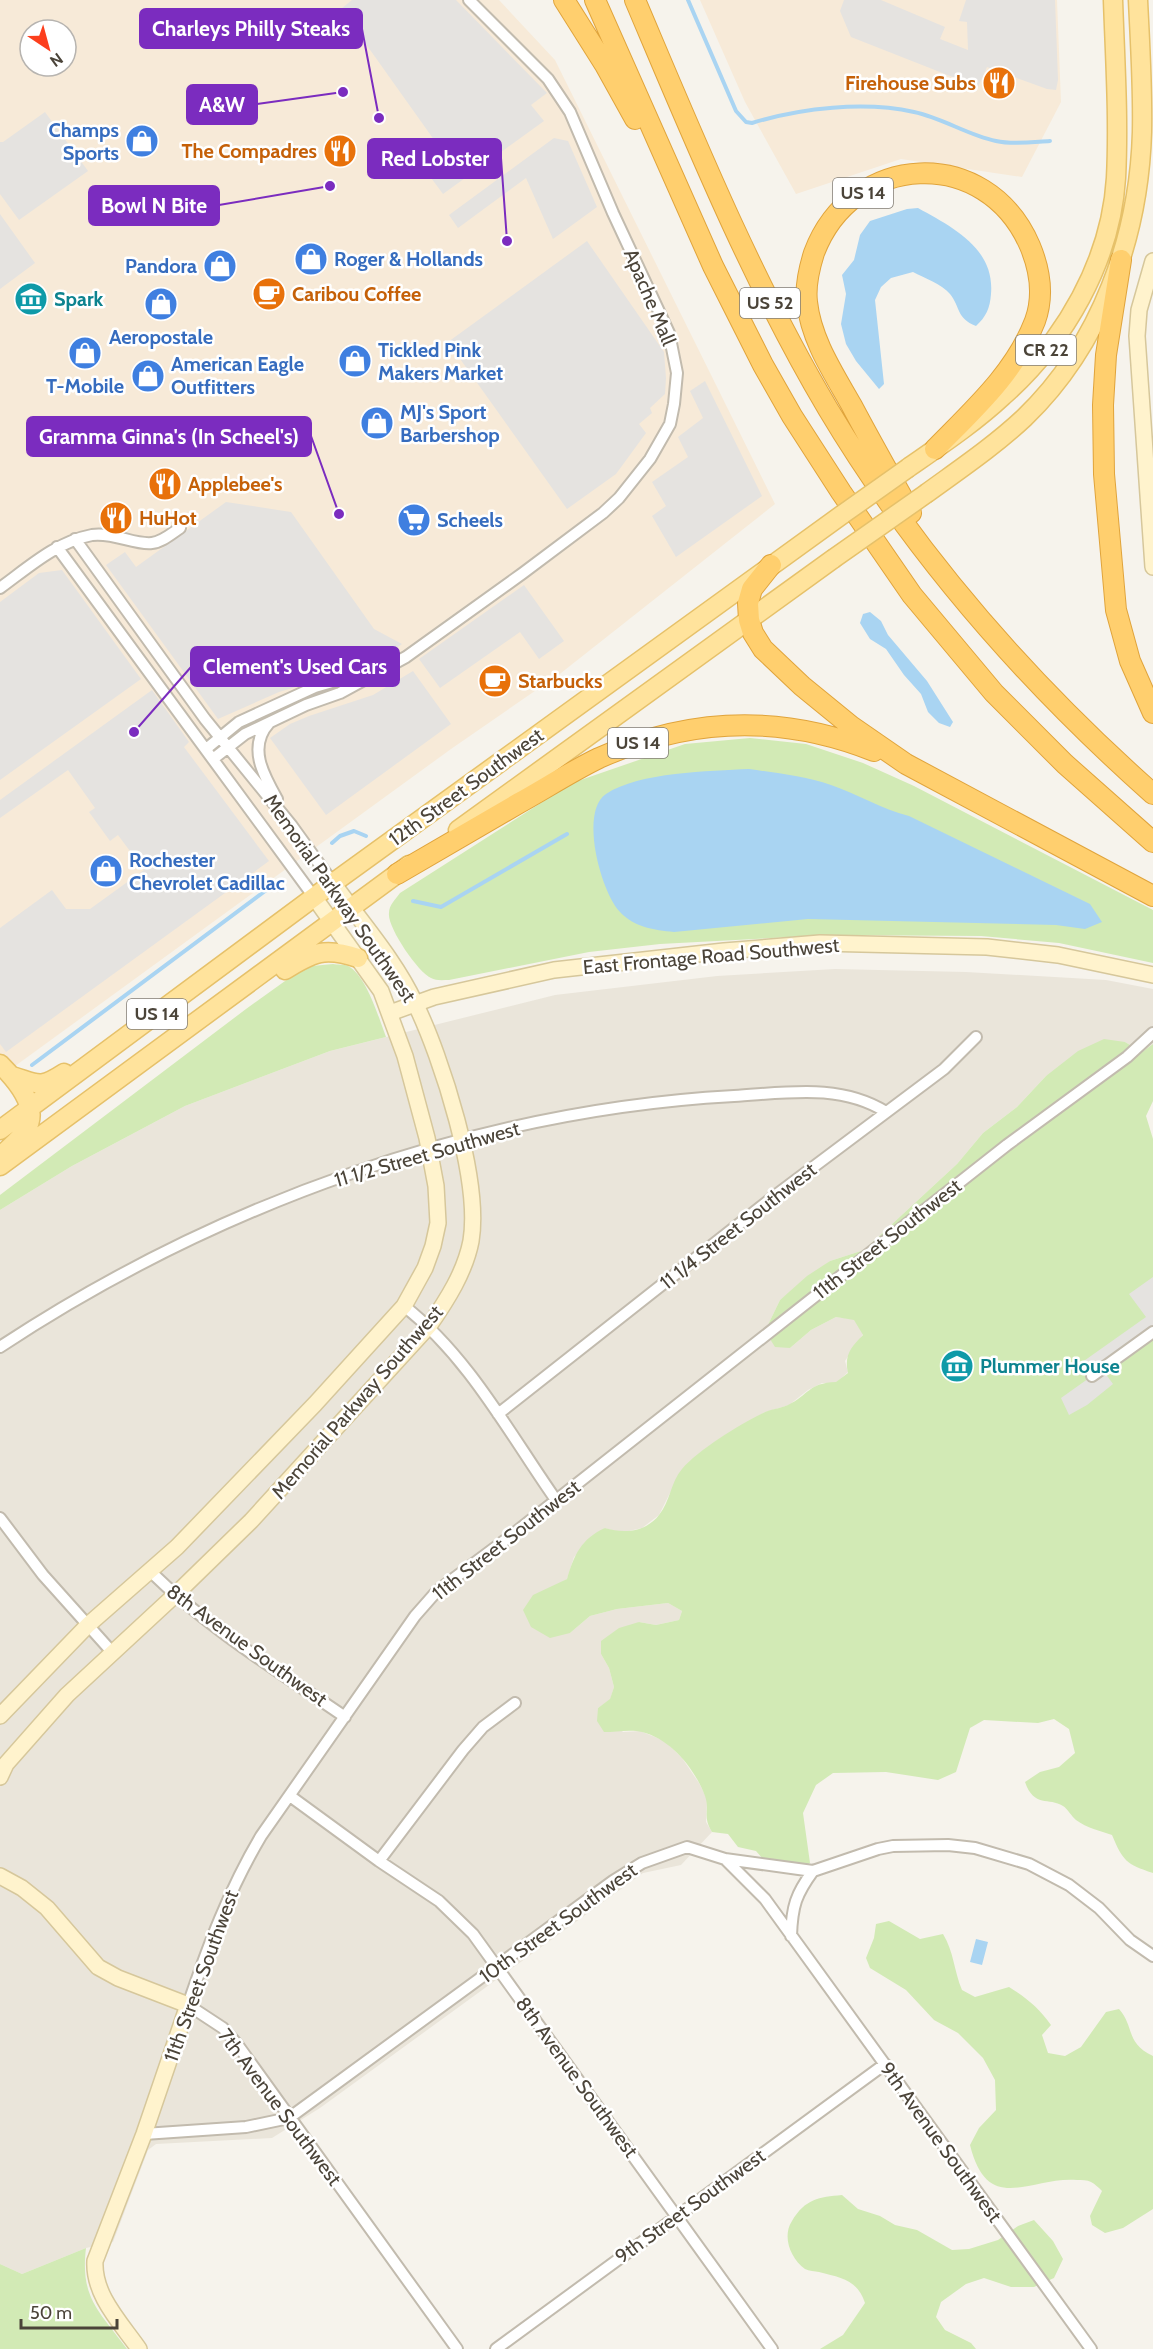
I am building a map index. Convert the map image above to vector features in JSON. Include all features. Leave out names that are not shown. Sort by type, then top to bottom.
[{"type":"highway","points":[[564,0],[604,65],[690,218]]},
{"type":"highway","name":"US 52","points":[[595,0],[690,218],[763,365],[792,416],[841,492],[912,595],[1012,712],[1065,764],[1153,842]]},
{"type":"highway","name":"US 52","points":[[635,0],[742,245],[784,331],[857,455],[949,581],[1044,689],[1104,750],[1153,794]]},
{"type":"highway","name":"US 14","points":[[935,449],[1000,381],[1024,344],[1040,303],[1040,280],[1036,260],[1026,237],[1015,218],[991,193],[958,177],[915,174],[896,177],[879,184],[848,204],[836,216],[818,243],[812,261],[807,283],[807,303],[815,333],[829,364],[949,581]]},
{"type":"highway","points":[[1121,260],[1106,355],[1103,405],[1104,474],[1116,610],[1130,661],[1153,713]]},
{"type":"highway","points":[[771,565],[752,589],[748,603],[749,620],[753,633],[763,649],[802,686],[851,726],[906,764]]},
{"type":"highway","name":"US 14","points":[[397,874],[590,763],[629,746],[678,732],[739,724],[781,726],[832,736],[906,764],[1153,896]]},
{"type":"main road","name":"CR 22","points":[[935,449],[1005,395],[1047,349],[1090,280],[1103,247],[1116,180],[1117,124],[1113,0]]},
{"type":"main road","name":"12th Street Southwest","points":[[0,1166],[397,874],[927,493],[1000,439],[1046,395],[1062,375],[1092,326],[1121,260],[1129,231],[1136,195],[1142,133],[1138,0]]},
{"type":"main road","name":"12th Street Southwest","points":[[0,1130],[333,883],[814,534],[935,449]]},
{"type":"main road","points":[[260,974],[282,972],[306,956],[321,951],[339,952],[358,958]]},
{"type":"main road","points":[[6,1070],[37,1085],[50,1082],[79,1063],[96,1060]]},
{"type":"main road","points":[[0,1157],[27,1130],[31,1118],[30,1108],[6,1070]]},
{"type":"street","name":"Apache Mall","points":[[213,759],[245,735],[272,721],[340,693],[406,657],[603,513],[638,476],[670,424],[677,373],[669,333],[570,112],[548,80],[469,0]]},
{"type":"street","points":[[1153,261],[1139,310],[1137,336],[1153,567]]},
{"type":"street","points":[[0,588],[57,547],[75,539],[106,534],[150,543],[163,539],[180,528]]},
{"type":"street","name":"Memorial Parkway Southwest","points":[[2,1767],[67,1695],[251,1521],[429,1326],[457,1281],[470,1243],[473,1226],[472,1200],[462,1140],[436,1054],[415,1003],[403,981],[292,826],[222,737],[205,719],[75,539]]},
{"type":"street","name":"Memorial Parkway Southwest","points":[[0,1716],[88,1625],[177,1547],[315,1404],[404,1306],[425,1268],[438,1224],[436,1186],[430,1150],[405,1056],[381,991],[57,547]]},
{"type":"street","points":[[206,749],[239,722],[315,687],[339,680],[367,679]]},
{"type":"street","points":[[272,721],[263,732],[258,755],[261,769],[292,826]]},
{"type":"street","name":"East Frontage Road Southwest","points":[[390,1013],[415,1003],[489,983],[554,970],[820,943],[987,947],[1058,955],[1153,975]]},
{"type":"street","name":"11th Street Southwest","points":[[139,2349],[104,2298],[94,2275],[95,2261],[144,2134],[215,1928],[261,1836],[415,1616],[456,1576],[998,1152],[1126,1057],[1153,1033]]},
{"type":"street","name":"11 1/4 Street Southwest","points":[[498,1414],[771,1198],[944,1069],[976,1037]]},
{"type":"street","name":"11 1/2 Street Southwest","points":[[0,1347],[95,1288],[163,1252],[256,1210],[354,1173],[462,1140],[564,1117],[697,1098],[805,1092],[836,1093],[851,1095],[874,1104],[886,1112]]},
{"type":"street","points":[[404,1306],[429,1326],[444,1342],[498,1414],[556,1500]]},
{"type":"street","points":[[1092,1376],[1153,1332]]},
{"type":"street","points":[[0,1518],[43,1575],[112,1652]]},
{"type":"street","name":"8th Avenue Southwest","points":[[150,1571],[175,1595],[232,1640],[345,1717]]},
{"type":"street","points":[[379,1861],[463,1750],[483,1727],[515,1703]]},
{"type":"street","name":"8th Avenue Southwest","points":[[290,1796],[455,1914],[497,1966],[772,2349]]},
{"type":"street","name":"10th Street Southwest","points":[[144,2134],[246,2127],[289,2118],[613,1881],[642,1863],[687,1847],[725,1859],[813,1871],[893,1846],[948,1845],[996,1853],[1029,1864],[1069,1885],[1099,1908],[1130,1940],[1153,1956]]},
{"type":"street","name":"9th Avenue Southwest","points":[[725,1859],[765,1899],[1091,2349]]},
{"type":"street","points":[[791,1936],[795,1900],[813,1871]]},
{"type":"street","name":"7th Avenue Southwest","points":[[0,1876],[22,1888],[47,1908],[98,1967],[128,1982],[188,2005],[223,2028],[237,2044],[457,2349]]},
{"type":"street","name":"9th Street Southwest","points":[[496,2349],[885,2064]]},
{"type":"shaded area","points":[[0,0],[499,0],[555,60],[775,504],[561,673],[451,749],[0,1077]]},
{"type":"shaded area","points":[[352,0],[456,0],[547,93],[531,105],[544,121],[443,194],[417,159],[437,144],[341,9]]},
{"type":"shaded area","points":[[700,0],[1057,0],[1061,102],[1022,177],[901,159],[796,194],[745,102]]},
{"type":"shaded area","points":[[844,0],[881,0],[945,27],[940,39],[968,50],[967,22],[959,21],[966,0],[1055,0],[1058,80],[1056,90],[1047,89],[987,67],[978,87],[851,37],[840,11]]},
{"type":"shaded area","points":[[45,112],[88,171],[19,220],[0,194],[0,142]]},
{"type":"shaded area","points":[[554,138],[568,141],[597,207],[553,239],[526,178],[458,228],[449,215]]},
{"type":"shaded area","points":[[0,214],[35,263],[0,289]]},
{"type":"shaded area","points":[[587,241],[664,352],[665,394],[650,408],[652,413],[639,424],[646,433],[616,474],[567,509],[448,342]]},
{"type":"shaded area","points":[[705,381],[762,496],[676,557],[652,516],[666,506],[652,482],[688,457],[678,437],[703,418],[690,391]]},
{"type":"shaded area","points":[[226,502],[291,512],[374,629],[402,644],[378,662],[279,692],[218,719],[106,565],[125,552],[136,567]]},
{"type":"shaded area","points":[[62,570],[141,679],[0,780],[0,602],[39,573]]},
{"type":"shaded area","points":[[524,585],[564,641],[539,659],[520,632],[440,688],[419,659]]},
{"type":"shaded area","points":[[413,671],[451,724],[326,815],[270,738],[290,724],[309,716],[373,695]]},
{"type":"shaded area","points":[[152,690],[189,742],[184,747],[269,861],[6,1052],[0,1044],[0,928],[52,890],[66,909],[90,909],[144,870],[118,835],[110,841],[89,812],[95,808],[68,770],[0,818],[0,800]]},
{"type":"shaded area","points":[[835,969],[966,972],[1106,980],[1153,989],[1153,1044],[1142,1052],[1125,1042],[1046,1076],[1017,1107],[983,1133],[957,1164],[864,1250],[830,1261],[780,1300],[765,1331],[790,1348],[811,1330],[836,1317],[854,1319],[863,1334],[845,1361],[848,1372],[836,1383],[822,1383],[808,1390],[789,1405],[763,1413],[700,1453],[670,1493],[659,1515],[642,1528],[620,1533],[605,1528],[574,1557],[567,1579],[551,1588],[570,1633],[590,1616],[617,1609],[668,1603],[682,1611],[679,1620],[656,1625],[639,1622],[601,1654],[609,1668],[614,1687],[610,1700],[598,1708],[623,1732],[640,1731],[665,1741],[682,1758],[707,1799],[706,1822],[712,1832],[681,1865],[643,1873],[320,2108],[272,2138],[156,2144],[148,2150],[113,2242],[86,2248],[22,2274],[0,2264],[0,1210],[72,1166],[185,1106],[330,1051],[555,995],[717,976]]},
{"type":"shaded area","points":[[1153,1277],[1153,1332],[1102,1369],[1113,1384],[1087,1405],[1069,1415],[1061,1398],[1092,1376],[1081,1363],[1146,1317],[1129,1294]]},
{"type":"green space","points":[[750,738],[806,744],[863,763],[914,786],[1153,910],[1153,963],[1059,943],[981,936],[828,935],[660,944],[589,952],[440,980],[425,974],[398,938],[390,920],[389,910],[400,893],[572,783],[685,744]]},
{"type":"green space","points":[[333,964],[348,966],[361,978],[386,1037],[330,1051],[185,1106],[72,1166],[0,1210],[0,1195],[246,1009],[299,971],[312,966]]},
{"type":"green space","points":[[1104,1039],[1125,1042],[1142,1052],[1153,1044],[1153,1101],[1146,1116],[1153,1139],[1153,1873],[1126,1860],[1112,1835],[1076,1820],[1058,1803],[1037,1799],[1029,1790],[1025,1782],[1040,1772],[1059,1767],[1075,1753],[1069,1729],[1054,1719],[1038,1723],[984,1720],[970,1728],[956,1772],[938,1780],[886,1772],[833,1773],[816,1785],[803,1813],[810,1863],[793,1874],[783,1871],[763,1859],[756,1851],[738,1847],[728,1834],[712,1832],[707,1822],[706,1801],[701,1786],[681,1756],[672,1748],[663,1741],[642,1732],[604,1732],[597,1721],[598,1708],[610,1699],[614,1687],[609,1668],[601,1654],[601,1641],[619,1628],[639,1622],[656,1625],[679,1620],[682,1611],[668,1603],[617,1609],[590,1616],[570,1633],[550,1638],[531,1627],[523,1610],[533,1595],[567,1579],[580,1549],[597,1532],[605,1528],[620,1531],[634,1530],[654,1521],[663,1510],[678,1474],[708,1446],[761,1414],[788,1405],[814,1387],[836,1382],[848,1373],[848,1356],[855,1343],[863,1335],[854,1320],[836,1317],[811,1330],[790,1348],[775,1347],[765,1331],[780,1300],[807,1276],[830,1261],[864,1250],[957,1164],[983,1133],[1017,1107],[1046,1076],[1078,1051]]},
{"type":"green space","points":[[889,1921],[920,1939],[943,1934],[962,1990],[975,1997],[1009,1987],[1027,1999],[1051,2025],[1042,2035],[1048,2053],[1065,2056],[1081,2047],[1106,2012],[1119,2009],[1138,2046],[1153,2056],[1153,2209],[1123,2228],[1105,2233],[1092,2225],[1090,2216],[1102,2191],[1091,2182],[1060,2180],[1013,2188],[999,2187],[988,2180],[978,2167],[970,2145],[979,2128],[996,2110],[995,2080],[983,2058],[958,2033],[934,2020],[906,1990],[870,1968],[866,1958],[874,1938],[876,1924]]},
{"type":"green space","points":[[842,2195],[858,2209],[880,2216],[895,2225],[917,2230],[952,2250],[969,2249],[998,2240],[1018,2226],[1034,2220],[1053,2241],[1063,2259],[1054,2278],[1034,2287],[1011,2287],[984,2278],[966,2284],[941,2302],[936,2317],[945,2330],[971,2343],[976,2349],[820,2349],[843,2335],[865,2303],[853,2284],[834,2276],[807,2270],[800,2264],[789,2246],[788,2233],[792,2221],[807,2204],[820,2198]]},
{"type":"green space","points":[[86,2248],[86,2280],[89,2292],[100,2314],[127,2349],[0,2349],[0,2264],[22,2274]]},
{"type":"water","points":[[918,208],[957,231],[979,252],[990,278],[990,304],[985,316],[976,326],[965,320],[947,290],[938,284],[913,272],[891,278],[881,287],[875,300],[884,384],[879,389],[856,361],[846,344],[841,324],[846,294],[842,275],[854,260],[860,235],[870,221],[907,209]]},
{"type":"water","points":[[870,612],[881,621],[888,635],[927,681],[953,722],[950,727],[939,723],[928,712],[921,694],[886,649],[870,639],[860,623],[863,614]]},
{"type":"water","points":[[749,769],[821,782],[909,816],[1090,904],[1102,922],[1085,929],[1056,925],[808,919],[674,932],[645,927],[620,912],[606,888],[596,852],[594,817],[598,803],[606,794],[637,781],[655,777]]},
{"type":"water","points":[[976,1939],[988,1942],[982,1965],[970,1962]]},
{"type":"waterway","points":[[688,0],[736,111],[746,122],[752,123],[812,110],[874,107],[925,115],[996,141],[1016,143],[1050,141]]},
{"type":"waterway","points":[[332,843],[340,836],[354,831],[366,836]]},
{"type":"waterway","points":[[413,901],[441,907],[567,834]]},
{"type":"waterway","points":[[32,1065],[277,882]]},
{"type":"place","name":"Firehouse Subs","points":[[999,83]]},
{"type":"place","name":"A&W","points":[[343,92]]},
{"type":"place","name":"Charleys Philly Steaks","points":[[379,118]]},
{"type":"place","name":"Champs Sports","points":[[142,141]]},
{"type":"place","name":"The Compadres","points":[[340,151]]},
{"type":"place","name":"Bowl N Bite","points":[[330,186]]},
{"type":"place","name":"Red Lobster","points":[[507,241]]},
{"type":"place","name":"Roger & Hollands","points":[[311,259]]},
{"type":"place","name":"Pandora","points":[[220,266]]},
{"type":"place","name":"Caribou Coffee","points":[[269,294]]},
{"type":"place","name":"Spark","points":[[31,299]]},
{"type":"place","name":"Aeropostale","points":[[161,304]]},
{"type":"place","name":"T-Mobile","points":[[85,353]]},
{"type":"place","name":"Tickled Pink Makers Market","points":[[355,361]]},
{"type":"place","name":"American Eagle Outfitters","points":[[148,376]]},
{"type":"place","name":"MJ's Sport Barbershop","points":[[377,423]]},
{"type":"place","name":"Applebee's","points":[[165,484]]},
{"type":"place","name":"Gramma Ginna's (In Scheel's)","points":[[339,514]]},
{"type":"place","name":"HuHot","points":[[116,518]]},
{"type":"place","name":"Scheels","points":[[414,520]]},
{"type":"place","name":"Starbucks","points":[[495,681]]},
{"type":"place","name":"Clement's Used Cars","points":[[134,732]]},
{"type":"place","name":"Rochester Chevrolet Cadillac","points":[[106,871]]},
{"type":"place","name":"Plummer House","points":[[957,1366]]}]
